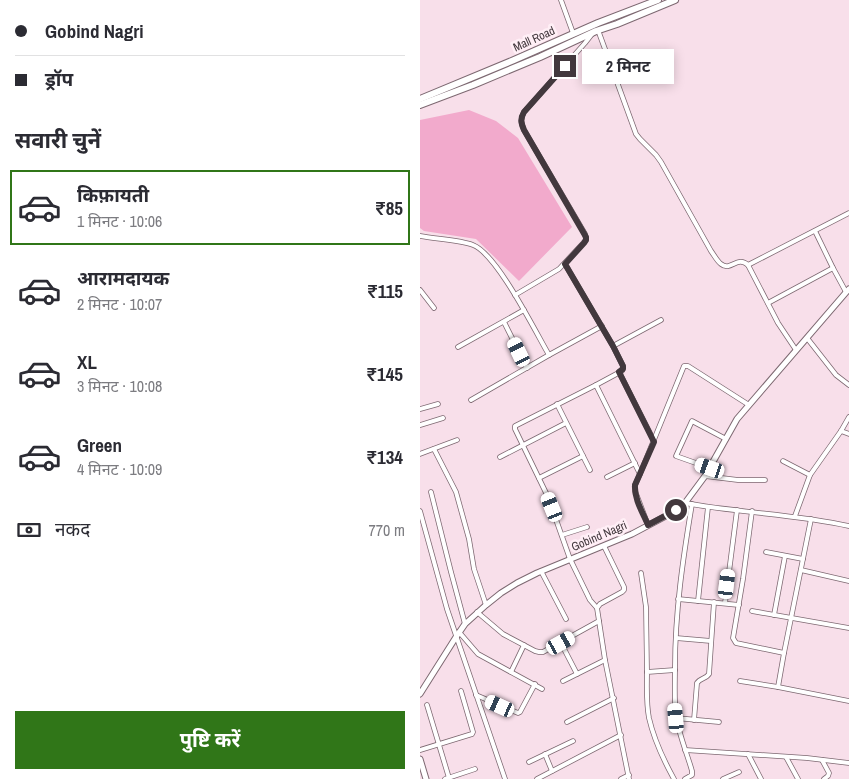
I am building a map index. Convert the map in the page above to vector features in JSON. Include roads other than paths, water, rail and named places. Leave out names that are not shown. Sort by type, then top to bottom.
[{"type":"highway","name":"Mall Road","points":[[420,99],[658,0]]},
{"type":"highway","points":[[420,105],[473,86],[583,40],[596,31],[675,0]]},
{"type":"street","points":[[561,0],[573,34]]},
{"type":"street","points":[[596,31],[636,134],[661,162],[719,262],[726,266],[731,266],[741,261],[748,265],[778,322],[796,350]]},
{"type":"street","points":[[515,295],[565,264],[586,240],[521,123],[521,117],[583,40]]},
{"type":"street","points":[[748,265],[849,213]]},
{"type":"street","points":[[815,231],[833,268],[848,290]]},
{"type":"street","points":[[420,236],[464,242],[475,245],[484,252],[498,268],[549,355]]},
{"type":"street","points":[[565,264],[602,326],[623,369],[596,385],[515,426],[539,478],[570,559],[590,600],[597,608],[605,660],[629,777],[621,779]]},
{"type":"street","points":[[768,303],[833,268]]},
{"type":"street","points":[[420,290],[434,308]]},
{"type":"street","name":"Gobind Nagri","points":[[420,694],[465,624],[486,605],[517,583],[604,546],[666,516],[685,503],[710,468],[737,419],[848,290]]},
{"type":"street","points":[[458,347],[524,310]]},
{"type":"street","points":[[613,346],[661,320]]},
{"type":"street","points":[[504,322],[527,368]]},
{"type":"street","points":[[471,400],[602,326]]},
{"type":"street","points":[[807,338],[836,375],[849,385]]},
{"type":"street","points":[[648,525],[635,491],[635,485],[684,366],[688,366],[749,405]]},
{"type":"street","points":[[619,372],[654,442]]},
{"type":"street","points":[[596,385],[640,474]]},
{"type":"street","points":[[420,409],[438,404]]},
{"type":"street","points":[[557,404],[590,470]]},
{"type":"street","points":[[795,516],[810,475],[849,417]]},
{"type":"street","points":[[420,425],[443,418]]},
{"type":"street","points":[[710,468],[676,456],[692,422],[726,439]]},
{"type":"street","points":[[500,457],[566,423]]},
{"type":"street","points":[[841,431],[849,434]]},
{"type":"street","points":[[420,454],[457,440]]},
{"type":"street","points":[[434,449],[459,501],[474,568],[486,605]]},
{"type":"street","points":[[539,478],[583,456]]},
{"type":"street","points":[[783,462],[810,475]]},
{"type":"street","points":[[607,477],[634,463]]},
{"type":"street","points":[[705,476],[738,480],[765,480]]},
{"type":"street","points":[[431,492],[465,624]]},
{"type":"street","points":[[685,503],[795,516],[849,526]]},
{"type":"street","points":[[685,779],[692,775],[692,771],[676,718],[674,698],[678,599],[692,504]]},
{"type":"street","points":[[698,601],[708,507]]},
{"type":"street","points":[[725,603],[737,510]]},
{"type":"street","points":[[420,511],[440,586],[506,779]]},
{"type":"street","points":[[752,511],[733,638],[736,643],[784,652]]},
{"type":"street","points":[[778,687],[811,519]]},
{"type":"street","points":[[562,534],[587,527]]},
{"type":"street","points":[[597,608],[600,604],[624,590],[604,546]]},
{"type":"street","points":[[766,552],[803,559]]},
{"type":"street","points":[[774,615],[785,556]]},
{"type":"street","points":[[801,570],[849,581]]},
{"type":"street","points":[[542,571],[566,620]]},
{"type":"street","points":[[641,573],[646,607],[649,717],[660,753],[674,779]]},
{"type":"street","points":[[678,599],[739,605]]},
{"type":"street","points":[[694,720],[697,683],[708,676],[714,602]]},
{"type":"street","points":[[752,611],[849,628]]},
{"type":"street","points":[[477,612],[503,634],[539,652],[561,643],[599,621]]},
{"type":"street","points":[[458,635],[478,654],[542,689]]},
{"type":"street","points":[[676,638],[711,641]]},
{"type":"street","points":[[561,643],[577,674]]},
{"type":"street","points":[[511,672],[524,645]]},
{"type":"street","points":[[563,681],[605,660]]},
{"type":"street","points":[[647,672],[675,670]]},
{"type":"street","points":[[740,681],[849,701]]},
{"type":"street","points":[[476,695],[518,713],[522,711],[535,684]]},
{"type":"street","points":[[420,750],[472,734],[462,691]]},
{"type":"street","points":[[567,722],[614,698]]},
{"type":"street","points":[[427,705],[447,778],[475,769]]},
{"type":"street","points":[[676,718],[718,722]]},
{"type":"street","points":[[537,779],[621,736]]},
{"type":"street","points":[[529,762],[572,740]]},
{"type":"street","points":[[685,750],[786,756],[849,763]]},
{"type":"street","points":[[545,754],[552,771]]},
{"type":"street","points":[[748,754],[761,779]]},
{"type":"street","points":[[786,756],[798,779]]},
{"type":"street","points":[[420,759],[426,779]]},
{"type":"street","points":[[822,760],[829,772],[828,776],[824,779]]},
{"type":"street","points":[[725,779],[739,772]]}]
